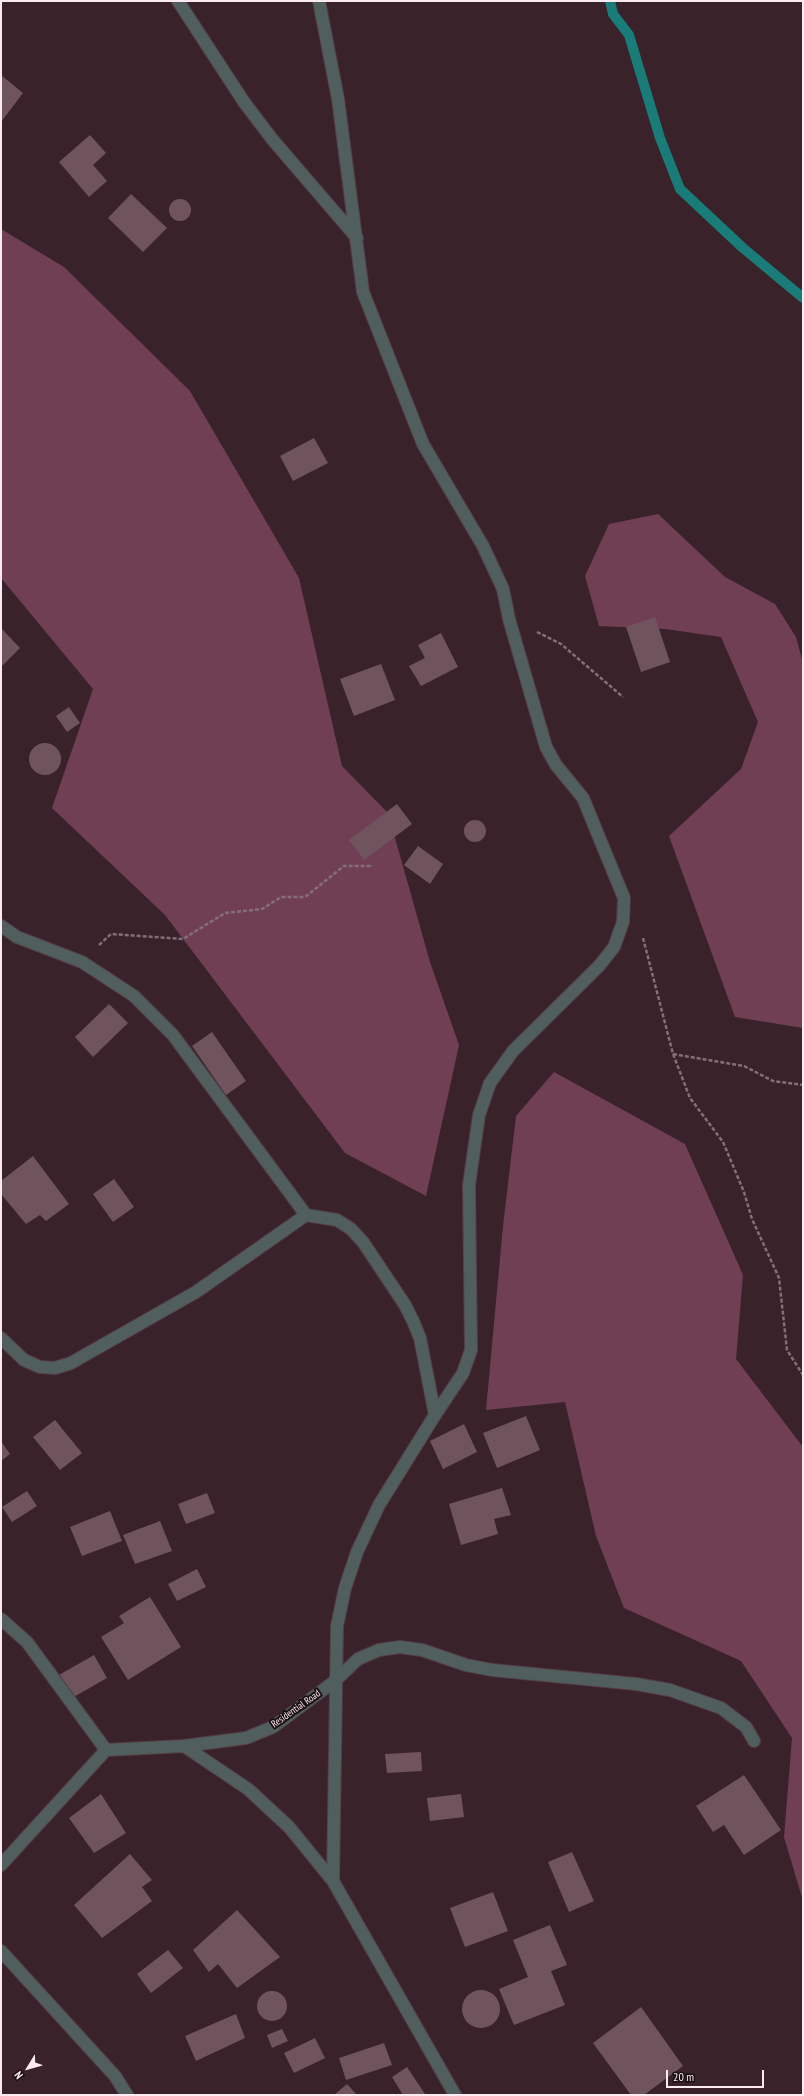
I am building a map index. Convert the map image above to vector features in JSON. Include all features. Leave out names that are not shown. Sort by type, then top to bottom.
[{"type":"street","points":[[318,1],[338,99],[363,292],[423,444],[483,546],[504,588],[509,619],[546,747],[556,765],[583,798],[592,815],[624,898],[623,922],[614,947],[599,966],[512,1051],[490,1083],[479,1115],[469,1185],[471,1350],[463,1373],[434,1415],[380,1505],[357,1552],[345,1588],[337,1626],[333,1881]]},
{"type":"street","points":[[182,2],[244,102],[272,139],[357,238]]},
{"type":"street","points":[[1,926],[17,937],[82,962],[134,996],[173,1035],[306,1215]]},
{"type":"street","points":[[1,1338],[24,1360],[40,1367],[55,1368],[71,1363],[196,1292],[306,1215],[337,1220],[351,1229],[364,1242],[405,1305],[420,1338],[434,1415]]},
{"type":"street","points":[[1,1619],[27,1642],[106,1750],[1,1865]]},
{"type":"street","name":"Residential Road","points":[[106,1750],[184,1746],[246,1738],[273,1727],[335,1681],[358,1659],[379,1650],[400,1647],[422,1650],[466,1665],[492,1670],[636,1684],[670,1690],[721,1708],[746,1727],[754,1741]]},
{"type":"street","points":[[184,1746],[248,1789],[268,1807],[289,1827],[333,1881],[455,2095]]},
{"type":"street","points":[[1,1951],[115,2076],[127,2095]]},
{"type":"path","points":[[509,619],[561,644],[623,697]]},
{"type":"path","points":[[82,962],[111,934],[183,939],[225,913],[262,909],[281,897],[305,897],[344,866],[373,866]]},
{"type":"path","points":[[642,936],[673,1054],[690,1098],[723,1142],[744,1192],[752,1219],[779,1278],[786,1350],[803,1375]]},
{"type":"path","points":[[673,1054],[744,1066],[774,1081],[803,1085]]},
{"type":"shaded area","points":[[1,229],[64,267],[190,391],[299,578],[342,766],[388,813],[430,962],[459,1045],[426,1196],[345,1153],[165,915],[52,808],[93,689],[1,578]]},
{"type":"shaded area","points":[[658,514],[725,577],[775,604],[796,637],[803,663],[803,1028],[735,1017],[669,836],[741,769],[758,722],[721,637],[665,629],[599,626],[585,576],[609,524]]},
{"type":"shaded area","points":[[554,1072],[685,1144],[743,1275],[736,1359],[803,1447],[803,1901],[784,1837],[792,1738],[741,1661],[624,1608],[596,1536],[565,1402],[486,1410],[503,1226],[516,1116]]},
{"type":"building","points":[[1,75],[23,93],[1,122]]},
{"type":"building","points":[[90,135],[106,153],[93,165],[107,181],[89,197],[59,162]]},
{"type":"building","points":[[131,194],[167,228],[143,252],[108,218]]},
{"type":"building","points":[[180,199],[188,202],[191,210],[188,218],[180,221],[172,218],[169,210],[172,202]]},
{"type":"building","points":[[314,438],[328,463],[293,481],[280,456]]},
{"type":"building","points":[[655,617],[670,662],[641,672],[626,627]]},
{"type":"building","points":[[1,628],[20,648],[1,667]]},
{"type":"building","points":[[441,633],[458,667],[421,686],[409,666],[425,658],[418,645]]},
{"type":"building","points":[[381,664],[395,700],[354,716],[340,679]]},
{"type":"building","points":[[69,707],[80,723],[67,732],[56,716]]},
{"type":"building","points":[[42,743],[48,743],[57,747],[61,759],[57,771],[48,775],[42,775],[33,771],[29,762],[29,756],[33,747]]},
{"type":"building","points":[[397,804],[412,824],[364,860],[349,840]]},
{"type":"building","points":[[475,820],[483,823],[486,831],[483,839],[475,842],[467,839],[464,831],[467,823]]},
{"type":"building","points":[[418,846],[443,864],[430,884],[404,865]]},
{"type":"building","points":[[109,1004],[128,1023],[93,1057],[75,1037]]},
{"type":"building","points":[[212,1032],[246,1081],[226,1095],[192,1046]]},
{"type":"building","points":[[33,1156],[69,1204],[46,1221],[40,1215],[26,1224],[1,1194],[1,1181]]},
{"type":"building","points":[[114,1179],[134,1207],[113,1222],[93,1194]]},
{"type":"building","points":[[526,1416],[540,1450],[497,1468],[483,1433]]},
{"type":"building","points":[[55,1420],[82,1453],[60,1470],[33,1437]]},
{"type":"building","points":[[464,1424],[477,1452],[443,1469],[430,1441]]},
{"type":"building","points":[[1,1441],[10,1454],[1,1461]]},
{"type":"building","points":[[502,1488],[511,1515],[494,1519],[498,1534],[461,1545],[449,1504]]},
{"type":"building","points":[[27,1491],[37,1506],[12,1522],[2,1507]]},
{"type":"building","points":[[207,1493],[215,1513],[186,1524],[178,1504]]},
{"type":"building","points":[[110,1511],[122,1541],[82,1556],[70,1527]]},
{"type":"building","points":[[160,1521],[172,1551],[135,1564],[123,1535]]},
{"type":"building","points":[[197,1569],[206,1587],[177,1601],[168,1584]]},
{"type":"building","points":[[150,1597],[181,1647],[128,1680],[101,1637],[124,1623],[119,1616]]},
{"type":"building","points":[[94,1655],[107,1678],[72,1698],[59,1675]]},
{"type":"building","points":[[421,1752],[422,1771],[387,1773],[385,1754]]},
{"type":"building","points":[[744,1775],[781,1830],[744,1855],[724,1825],[713,1832],[696,1806]]},
{"type":"building","points":[[101,1794],[126,1833],[94,1853],[69,1818]]},
{"type":"building","points":[[461,1794],[464,1817],[430,1821],[427,1798]]},
{"type":"building","points":[[572,1852],[594,1901],[569,1912],[548,1862]]},
{"type":"building","points":[[130,1854],[152,1880],[142,1887],[152,1901],[102,1938],[74,1905]]},
{"type":"building","points":[[493,1892],[508,1931],[465,1947],[450,1908]]},
{"type":"building","points":[[237,1910],[280,1957],[237,1988],[218,1964],[209,1972],[193,1950]]},
{"type":"building","points":[[550,1925],[567,1965],[551,1971],[565,2005],[514,2025],[499,1989],[528,1977],[513,1940]]},
{"type":"building","points":[[168,1950],[183,1968],[151,1993],[137,1974]]},
{"type":"building","points":[[477,1990],[485,1990],[495,1995],[499,2002],[499,2016],[495,2023],[485,2028],[477,2028],[467,2023],[465,2020],[462,2013],[462,2005],[467,1995],[470,1993]]},
{"type":"building","points":[[272,1991],[278,1992],[286,2000],[286,2012],[278,2020],[272,2021],[266,2020],[258,2012],[257,2006],[258,2000],[266,1992]]},
{"type":"building","points":[[641,2007],[683,2066],[644,2095],[631,2095],[593,2043]]},
{"type":"building","points":[[236,2014],[245,2038],[196,2061],[185,2036]]},
{"type":"building","points":[[282,2029],[288,2041],[272,2048],[267,2035]]},
{"type":"building","points":[[315,2038],[325,2058],[294,2073],[284,2053]]},
{"type":"building","points":[[384,2043],[392,2065],[346,2080],[339,2058]]},
{"type":"building","points":[[407,2067],[425,2094],[403,2095],[392,2077]]},
{"type":"building","points":[[347,2084],[357,2095],[334,2095]]},
{"type":"waterway","points":[[610,1],[613,14],[629,35],[660,138],[680,189],[743,248],[803,298]]}]
